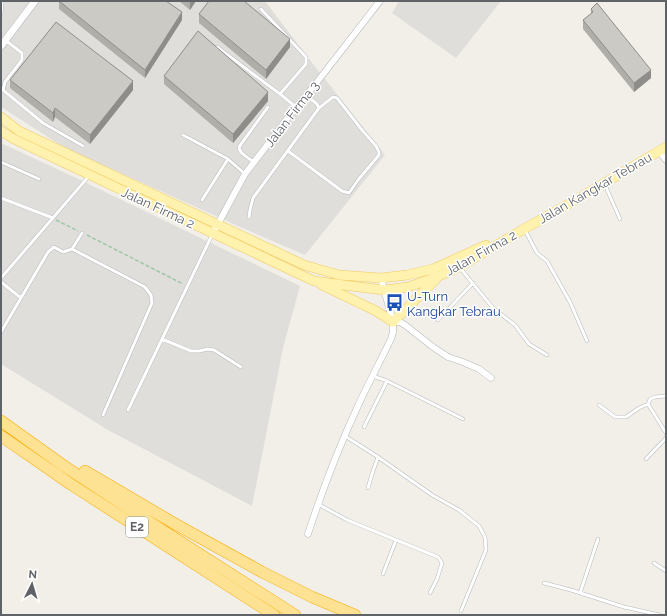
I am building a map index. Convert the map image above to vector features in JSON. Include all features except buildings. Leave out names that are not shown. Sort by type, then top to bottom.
[{"type":"highway","name":"E2","points":[[1,421],[64,466],[295,615]]},
{"type":"highway","name":"E2","points":[[1,436],[72,485],[274,615]]},
{"type":"highway","points":[[64,466],[75,465],[177,525],[262,572],[312,597],[355,615]]},
{"type":"main road","name":"Jalan Firma 2","points":[[1,117],[19,131],[304,265],[340,275],[381,278],[407,275],[456,264]]},
{"type":"main road","name":"Jalan Firma 2","points":[[1,131],[14,139],[213,234],[314,280],[384,290],[408,287],[437,277],[456,264],[524,229]]},
{"type":"main road","name":"Jalan Kangkar Tebrau","points":[[524,229],[663,149]]},
{"type":"main road","points":[[314,280],[376,311],[393,322],[437,277]]},
{"type":"street","points":[[3,43],[35,1]]},
{"type":"street","name":"Jalan Firma 3","points":[[213,234],[245,174],[380,1]]},
{"type":"street","points":[[663,149],[666,160]]},
{"type":"street","points":[[308,534],[318,504],[357,407],[391,339],[393,332],[393,322],[381,278]]},
{"type":"street","points":[[393,322],[400,322],[448,357],[479,369],[491,378]]},
{"type":"lane","points":[[1,2],[1,13]]},
{"type":"lane","points":[[261,9],[306,58],[306,64],[280,94]]},
{"type":"lane","points":[[3,43],[22,53],[22,60],[5,82],[3,90],[43,123],[83,146]]},
{"type":"lane","points":[[214,45],[296,107]]},
{"type":"lane","points":[[307,95],[317,104],[319,108]]},
{"type":"lane","points":[[250,217],[253,198],[319,108],[332,97],[337,98],[376,146],[379,155],[349,193],[347,193],[342,191],[288,151]]},
{"type":"lane","points":[[254,162],[239,151],[239,147],[268,107]]},
{"type":"lane","points":[[184,135],[228,159],[245,174]]},
{"type":"lane","points":[[202,200],[228,159]]},
{"type":"lane","points":[[1,162],[39,179]]},
{"type":"lane","points":[[1,278],[90,175]]},
{"type":"lane","points":[[604,183],[620,219]]},
{"type":"lane","points":[[1,198],[53,218]]},
{"type":"lane","points":[[524,229],[537,253],[552,270],[570,302],[587,341]]},
{"type":"lane","points":[[1,332],[48,252],[54,247],[63,252],[72,249],[82,233]]},
{"type":"lane","points":[[128,410],[213,234]]},
{"type":"lane","points":[[72,249],[145,287],[151,295],[152,302],[103,415]]},
{"type":"lane","points":[[456,264],[493,308],[515,326],[529,344],[547,355]]},
{"type":"lane","points":[[1,282],[21,298]]},
{"type":"lane","points":[[438,320],[473,284]]},
{"type":"lane","points":[[162,339],[191,351],[208,349],[214,350],[241,367]]},
{"type":"lane","points":[[373,376],[387,381],[463,418]]},
{"type":"lane","points":[[364,427],[387,381]]},
{"type":"lane","points":[[599,405],[615,417],[626,417],[648,404],[650,399],[666,396]]},
{"type":"lane","points":[[648,404],[666,433]]},
{"type":"lane","points":[[345,436],[432,495],[459,510],[479,526],[485,537],[486,550],[462,612]]},
{"type":"lane","points":[[646,460],[666,438]]},
{"type":"lane","points":[[368,488],[378,457]]},
{"type":"lane","points":[[318,504],[347,520],[438,557],[442,563],[430,593]]},
{"type":"lane","points":[[580,593],[598,539]]},
{"type":"lane","points":[[382,574],[393,551],[396,540]]},
{"type":"lane","points":[[654,563],[666,570]]},
{"type":"lane","points":[[544,583],[624,607],[660,615]]},
{"type":"path","points":[[53,218],[188,286]]},
{"type":"shaded area","points":[[1,1],[265,1],[385,155],[305,255],[65,148],[1,107]]},
{"type":"shaded area","points":[[399,1],[501,1],[456,58],[392,13]]},
{"type":"shaded area","points":[[1,143],[300,286],[283,348],[252,506],[108,430],[1,364]]},
{"type":"place","name":"U-Turn Kangkar Tebrau","points":[[394,303]]}]
